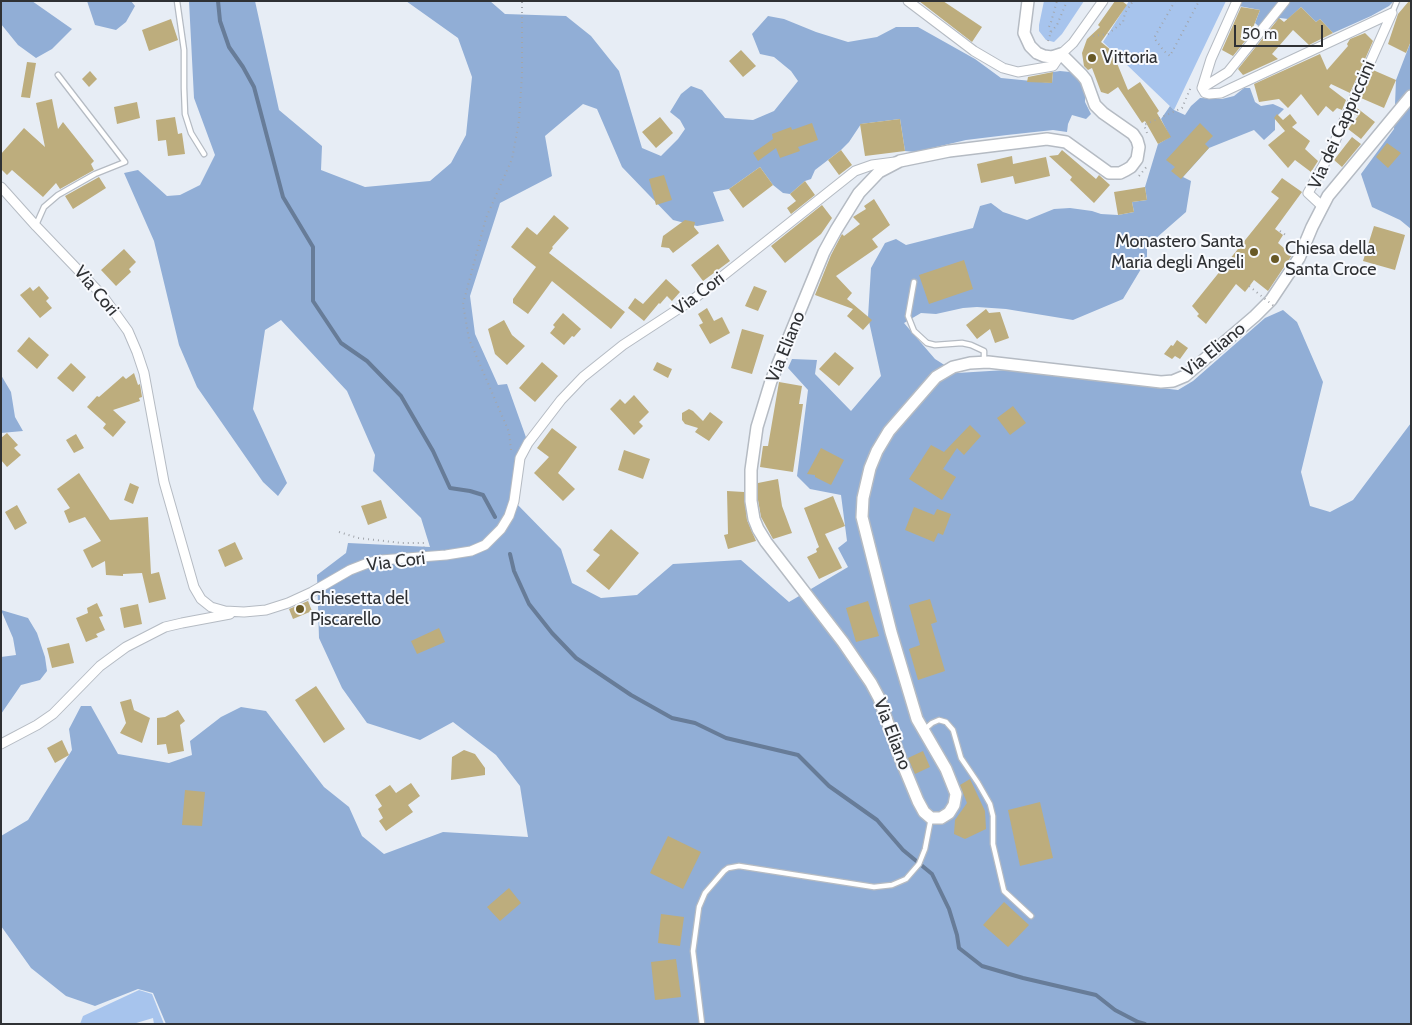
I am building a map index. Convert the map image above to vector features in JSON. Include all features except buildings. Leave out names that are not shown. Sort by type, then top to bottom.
[{"type":"street","points":[[908,1],[974,51],[1003,68],[1018,72],[1053,66],[1057,55]]},
{"type":"street","points":[[1028,1],[1024,24],[1025,37],[1030,46],[1037,53],[1044,56],[1057,55],[1071,46],[1103,1]]},
{"type":"street","points":[[1236,1],[1211,58],[1202,88],[1205,93],[1221,92],[1392,13]]},
{"type":"street","points":[[1202,88],[1228,72],[1285,1]]},
{"type":"street","name":"Via dei Cappuccini","points":[[1322,206],[1308,193],[1328,157],[1392,13]]},
{"type":"street","name":"Via Eliano","points":[[1057,55],[1082,74],[1088,84],[1095,105],[1103,113],[1127,129],[1137,140],[1139,147],[1137,159],[1131,167],[1120,173],[1109,173],[1066,142],[1047,139],[949,151],[900,161],[879,172],[865,185],[824,252],[776,366],[756,435],[750,476],[754,519],[762,536],[843,642],[874,687],[918,802],[924,812],[931,818],[941,818],[949,813],[954,805],[956,794],[946,769],[917,719],[891,632],[862,517],[862,498],[873,460],[885,437],[899,418],[940,374],[958,365],[984,362],[1161,382],[1180,378],[1195,368],[1267,304],[1293,269],[1322,206],[1336,186],[1411,96]]},
{"type":"street","name":"Via Cori","points":[[1,187],[102,295],[128,331],[144,372],[167,495],[191,579],[198,594],[206,604],[216,609],[244,612],[266,610],[288,603],[368,563],[381,560],[465,552],[485,545],[501,529],[509,516],[514,502],[520,458],[528,443],[561,400],[583,377],[616,349],[695,298],[851,174],[868,166],[900,161]]},
{"type":"street","points":[[1,744],[38,725],[53,714],[105,662],[133,643],[171,626],[244,612]]},
{"type":"lane","points":[[178,1],[184,50],[186,114],[191,133],[204,154]]},
{"type":"lane","points":[[1392,13],[1397,1]]},
{"type":"lane","points":[[36,226],[44,207],[58,194],[95,174],[125,162],[58,75]]},
{"type":"lane","points":[[914,282],[908,316],[914,331],[927,343],[935,345],[971,344],[984,351],[984,362]]},
{"type":"lane","points":[[922,730],[939,720],[946,722],[953,730],[961,758],[990,804],[993,816],[993,844],[1004,891],[1031,916]]},
{"type":"lane","points":[[702,1024],[693,951],[699,907],[705,893],[728,868],[738,866],[874,887],[898,883],[910,876],[917,868],[925,849],[931,818]]},
{"type":"path","points":[[509,432],[469,339],[463,304],[486,218],[512,159],[519,121],[522,75],[522,1]]},
{"type":"path","points":[[1051,32],[1050,22],[1057,1]]},
{"type":"path","points":[[1050,44],[1046,42],[1057,25],[1068,1]]},
{"type":"path","points":[[1093,36],[1108,34],[1123,22],[1125,13],[1133,1]]},
{"type":"path","points":[[1175,1],[1154,38],[1170,56],[1199,1]]},
{"type":"path","points":[[1148,135],[1144,125],[1182,108],[1193,81]]},
{"type":"path","points":[[1280,231],[1287,236]]},
{"type":"path","points":[[1249,286],[1275,307]]},
{"type":"path","points":[[338,532],[358,538],[402,543],[424,543]]},
{"type":"shaded area","points":[[1,1],[32,1],[72,29],[52,49],[36,58],[18,45],[1,24]]},
{"type":"shaded area","points":[[87,1],[131,1],[135,6],[126,22],[116,30],[95,25]]},
{"type":"shaded area","points":[[189,1],[255,1],[279,110],[322,146],[321,170],[365,187],[430,181],[451,163],[466,135],[472,77],[458,38],[406,1],[490,1],[505,14],[566,16],[591,36],[619,71],[642,148],[661,156],[685,129],[680,120],[670,112],[681,94],[691,86],[702,90],[725,118],[753,120],[774,111],[798,81],[791,71],[774,57],[760,54],[752,34],[768,16],[784,19],[848,42],[877,37],[896,27],[918,27],[975,59],[1001,78],[1052,83],[1053,72],[1060,71],[1070,72],[1079,77],[1085,88],[1085,102],[1091,114],[1086,119],[1072,115],[1067,132],[1053,130],[966,140],[915,152],[905,151],[900,119],[861,124],[841,150],[815,170],[811,179],[805,181],[790,194],[783,193],[773,185],[760,167],[729,189],[713,192],[724,221],[697,226],[673,220],[622,167],[597,109],[583,104],[545,136],[552,176],[500,203],[470,296],[475,334],[498,385],[507,384],[528,443],[514,501],[561,549],[572,583],[601,598],[637,595],[673,564],[741,560],[789,602],[848,567],[838,548],[847,541],[841,495],[810,489],[797,476],[808,390],[788,368],[792,359],[817,360],[815,374],[851,411],[881,376],[868,317],[871,268],[885,243],[896,239],[906,245],[973,228],[980,206],[991,203],[1003,212],[1027,220],[1054,209],[1070,208],[1118,215],[1134,212],[1132,202],[1147,200],[1145,187],[1158,144],[1170,137],[1161,119],[1170,106],[1185,115],[1200,98],[1222,99],[1234,96],[1244,88],[1250,88],[1255,102],[1261,106],[1273,104],[1284,109],[1275,118],[1275,130],[1264,140],[1254,130],[1209,148],[1183,177],[1191,181],[1186,212],[1147,246],[1147,259],[1123,299],[1073,320],[1006,309],[977,307],[936,314],[921,313],[904,323],[935,359],[957,373],[1006,370],[1178,390],[1193,381],[1265,318],[1283,310],[1297,322],[1323,382],[1301,472],[1310,506],[1330,512],[1353,500],[1411,423],[1411,1024],[166,1024],[153,993],[138,989],[95,1006],[66,996],[31,968],[1,926],[1,836],[28,820],[72,750],[69,729],[81,706],[91,706],[118,754],[169,763],[192,755],[190,741],[221,717],[241,707],[266,711],[324,787],[349,807],[362,836],[384,854],[443,832],[528,837],[520,786],[496,755],[453,722],[420,740],[367,723],[342,688],[319,638],[317,575],[346,553],[348,543],[430,547],[421,518],[373,471],[375,455],[347,391],[281,320],[265,330],[253,409],[287,483],[278,496],[263,482],[197,387],[179,345],[154,241],[124,173],[138,170],[167,196],[180,195],[200,185],[215,155],[194,98]]},
{"type":"shaded area","points":[[1044,1],[1084,1],[1062,34],[1054,42],[1046,40],[1039,31]]},
{"type":"shaded area","points":[[1129,1],[1226,1],[1174,110],[1103,42]]},
{"type":"shaded area","points":[[1243,1],[1394,1],[1371,16],[1333,33],[1320,19],[1316,22],[1301,7],[1288,19],[1280,18],[1264,31],[1255,23],[1260,10],[1239,6]]},
{"type":"shaded area","points":[[1411,41],[1411,229],[1400,220],[1372,207],[1361,174],[1394,129],[1396,80]]},
{"type":"shaded area","points":[[1,375],[11,392],[15,417],[23,431],[1,433]]},
{"type":"shaded area","points":[[1,610],[28,618],[37,633],[45,657],[47,671],[40,680],[21,685],[1,714],[1,657],[16,655],[13,638]]},
{"type":"shaded area","points":[[139,990],[152,994],[164,1024],[154,1024],[153,1018],[133,1024],[80,1024],[83,1016]]},
{"type":"waterway","points":[[218,1],[220,21],[229,47],[254,87],[283,197],[313,247],[313,301],[341,343],[367,361],[401,396],[433,451],[450,488],[483,495],[495,517]]},
{"type":"waterway","points":[[510,554],[514,571],[529,604],[552,633],[576,658],[631,695],[672,718],[695,723],[726,738],[798,755],[829,786],[877,820],[903,850],[932,874],[949,909],[959,948],[982,966],[1023,978],[1096,995],[1115,1010],[1145,1024]]},
{"type":"place","name":"Vittoria","points":[[1092,58]]},
{"type":"place","name":"Monastero Santa Maria degli Angeli","points":[[1254,252]]},
{"type":"place","name":"Chiesa della Santa Croce","points":[[1275,259]]},
{"type":"place","name":"Chiesetta del Piscarello","points":[[300,609]]}]
